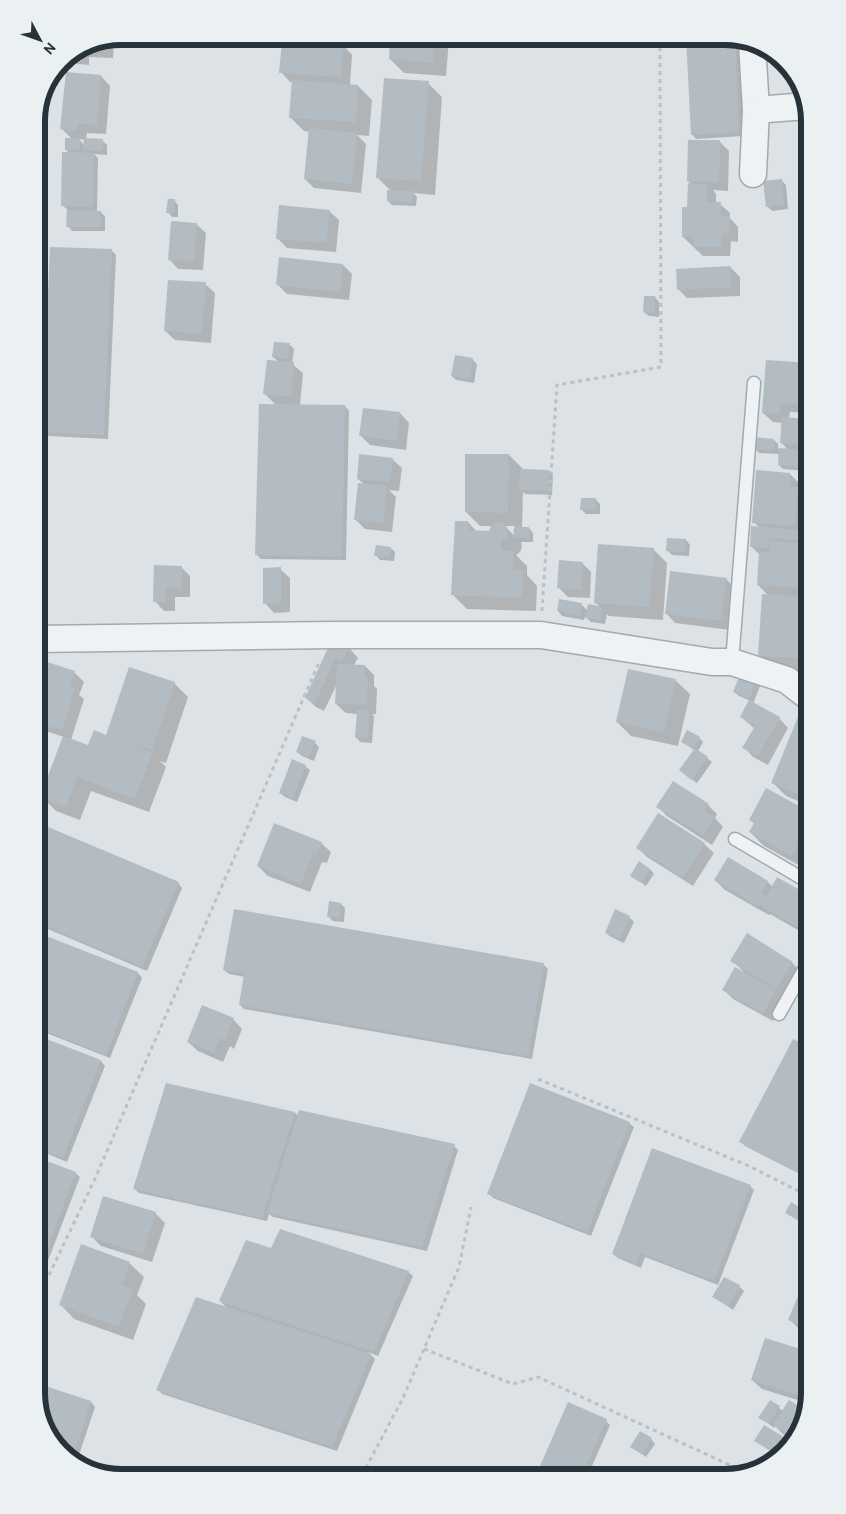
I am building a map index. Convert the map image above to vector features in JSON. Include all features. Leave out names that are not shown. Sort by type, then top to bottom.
[{"type":"street","points":[[752,50],[756,110],[753,174]]},
{"type":"street","points":[[756,110],[800,107]]},
{"type":"street","points":[[45,639],[332,635],[540,635],[712,662],[732,662],[787,680],[801,691]]},
{"type":"lane","points":[[732,662],[754,383]]},
{"type":"lane","points":[[735,839],[801,878]]},
{"type":"lane","points":[[780,1014],[801,976]]},
{"type":"path","points":[[540,635],[557,385],[661,367],[660,45]]},
{"type":"path","points":[[49,1275],[98,1172],[332,635]]},
{"type":"path","points":[[538,1079],[749,1166],[801,1192]]},
{"type":"path","points":[[365,1469],[403,1398],[459,1267],[471,1207]]},
{"type":"path","points":[[424,1349],[514,1384],[538,1377],[737,1468]]},
{"type":"building","points":[[282,45],[343,45],[341,77],[279,73]]},
{"type":"building","points":[[390,45],[434,45],[433,63],[389,59]]},
{"type":"building","points":[[686,45],[735,46],[739,132],[691,135]]},
{"type":"building","points":[[66,72],[101,75],[97,125],[78,124],[77,131],[60,129]]},
{"type":"building","points":[[384,78],[429,81],[421,181],[376,178]]},
{"type":"building","points":[[292,80],[358,85],[356,122],[289,118]]},
{"type":"building","points":[[309,128],[357,133],[352,184],[304,179]]},
{"type":"building","points":[[65,138],[80,138],[80,150],[65,150]]},
{"type":"building","points":[[84,138],[103,139],[103,151],[83,150]]},
{"type":"building","points":[[688,140],[720,140],[719,182],[687,181]]},
{"type":"building","points":[[62,152],[94,153],[93,207],[61,206]]},
{"type":"building","points":[[782,179],[784,205],[766,207],[763,181]]},
{"type":"building","points":[[688,183],[707,184],[707,202],[721,202],[720,216],[730,216],[729,233],[722,233],[721,247],[693,247],[693,237],[682,237],[682,207],[687,207]]},
{"type":"building","points":[[387,190],[413,191],[412,203],[387,201]]},
{"type":"building","points":[[168,199],[175,199],[174,213],[166,213]]},
{"type":"building","points":[[279,205],[330,210],[326,243],[276,239]]},
{"type":"building","points":[[67,210],[101,211],[101,227],[66,227]]},
{"type":"building","points":[[171,221],[197,223],[194,261],[168,260]]},
{"type":"building","points":[[50,247],[112,249],[104,435],[45,432],[45,363]]},
{"type":"building","points":[[279,257],[343,264],[340,292],[276,285]]},
{"type":"building","points":[[731,266],[731,287],[677,290],[676,269]]},
{"type":"building","points":[[168,280],[206,282],[202,334],[164,331]]},
{"type":"building","points":[[644,296],[655,296],[655,313],[643,312]]},
{"type":"building","points":[[274,342],[290,343],[288,359],[272,357]]},
{"type":"building","points":[[455,355],[473,358],[470,379],[451,376]]},
{"type":"building","points":[[267,360],[294,362],[291,397],[263,394]]},
{"type":"building","points":[[766,360],[801,362],[801,404],[781,403],[780,414],[762,413]]},
{"type":"building","points":[[259,404],[345,405],[342,557],[255,555]]},
{"type":"building","points":[[363,408],[400,412],[397,441],[359,436]]},
{"type":"building","points":[[782,417],[801,418],[801,444],[780,443]]},
{"type":"building","points":[[754,437],[774,439],[773,450],[753,449]]},
{"type":"building","points":[[779,448],[801,450],[801,467],[778,465]]},
{"type":"building","points":[[359,454],[393,458],[390,482],[357,479]]},
{"type":"building","points":[[465,454],[509,454],[508,513],[465,512]]},
{"type":"building","points":[[520,469],[549,470],[548,491],[519,490]]},
{"type":"building","points":[[756,470],[790,473],[790,486],[798,487],[795,526],[752,523]]},
{"type":"building","points":[[358,483],[387,486],[383,523],[354,520]]},
{"type":"building","points":[[581,498],[596,498],[596,510],[580,510]]},
{"type":"building","points":[[455,521],[468,521],[468,530],[489,531],[496,522],[503,523],[507,527],[509,532],[506,538],[501,541],[501,550],[514,551],[513,570],[523,570],[522,598],[451,595]]},
{"type":"building","points":[[751,526],[801,530],[801,540],[769,538],[768,548],[750,547]]},
{"type":"building","points":[[514,527],[529,527],[529,538],[513,538]]},
{"type":"building","points":[[667,538],[686,539],[685,552],[666,551]]},
{"type":"building","points":[[770,541],[801,543],[801,588],[757,585],[759,551],[769,552]]},
{"type":"building","points":[[598,544],[654,548],[649,607],[594,603]]},
{"type":"building","points":[[376,545],[391,547],[390,557],[374,556]]},
{"type":"building","points":[[559,560],[583,562],[581,590],[557,588]]},
{"type":"building","points":[[154,565],[182,566],[181,589],[166,588],[166,602],[153,602]]},
{"type":"building","points":[[281,567],[281,603],[263,604],[263,568]]},
{"type":"building","points":[[670,571],[727,578],[721,621],[665,614]]},
{"type":"building","points":[[762,594],[801,596],[801,658],[758,656]]},
{"type":"building","points":[[559,599],[582,603],[580,616],[557,611]]},
{"type":"building","points":[[588,604],[603,607],[601,620],[585,618]]},
{"type":"building","points":[[332,639],[349,647],[342,662],[335,659],[315,703],[305,698]]},
{"type":"building","points":[[45,661],[75,671],[70,687],[75,688],[62,730],[45,725]]},
{"type":"building","points":[[337,664],[365,665],[365,678],[368,678],[367,705],[335,704]]},
{"type":"building","points":[[129,667],[175,682],[152,750],[110,736],[153,752],[135,799],[77,777],[66,807],[45,799],[45,784],[63,736],[88,745],[94,730],[106,735]]},
{"type":"building","points":[[628,669],[676,679],[664,733],[616,722]]},
{"type":"building","points":[[742,669],[758,675],[749,699],[733,692]]},
{"type":"building","points":[[749,700],[780,717],[758,756],[742,748],[755,726],[740,717]]},
{"type":"building","points":[[357,710],[370,710],[368,739],[355,738]]},
{"type":"building","points":[[800,712],[801,712],[801,795],[771,783]]},
{"type":"building","points":[[687,730],[700,737],[693,749],[681,742]]},
{"type":"building","points":[[302,736],[316,741],[309,757],[296,752]]},
{"type":"building","points":[[695,748],[708,757],[692,780],[679,770]]},
{"type":"building","points":[[292,759],[306,765],[293,798],[279,793]]},
{"type":"building","points":[[673,781],[709,804],[704,811],[715,817],[703,836],[656,807]]},
{"type":"building","points":[[766,788],[801,807],[801,839],[791,856],[749,832],[754,823],[749,820]]},
{"type":"building","points":[[658,813],[705,843],[683,878],[636,848]]},
{"type":"building","points":[[274,823],[322,842],[317,854],[313,853],[301,884],[257,866]]},
{"type":"building","points":[[45,826],[179,882],[142,967],[45,926]]},
{"type":"building","points":[[728,857],[768,881],[761,893],[766,896],[759,907],[714,880]]},
{"type":"building","points":[[639,861],[650,869],[641,883],[630,876]]},
{"type":"building","points":[[777,877],[801,891],[801,929],[761,906]]},
{"type":"building","points":[[329,901],[341,903],[339,918],[327,917]]},
{"type":"building","points":[[234,909],[544,963],[528,1056],[239,1005],[244,974],[223,970]]},
{"type":"building","points":[[615,909],[630,916],[620,939],[605,933]]},
{"type":"building","points":[[747,933],[793,962],[776,989],[730,961]]},
{"type":"building","points":[[45,936],[138,972],[106,1055],[45,1031]]},
{"type":"building","points":[[735,967],[776,990],[763,1013],[722,990]]},
{"type":"building","points":[[202,1005],[234,1018],[225,1040],[220,1038],[214,1053],[187,1042]]},
{"type":"building","points":[[45,1038],[101,1060],[63,1158],[45,1151]]},
{"type":"building","points":[[793,1039],[801,1043],[801,1173],[739,1142]]},
{"type":"building","points":[[166,1083],[295,1112],[262,1218],[133,1189]]},
{"type":"building","points":[[530,1083],[630,1122],[587,1232],[487,1194]]},
{"type":"building","points":[[299,1110],[455,1144],[422,1247],[267,1213]]},
{"type":"building","points":[[652,1148],[751,1185],[714,1281],[640,1253],[636,1264],[612,1254]]},
{"type":"building","points":[[45,1160],[76,1172],[45,1255]]},
{"type":"building","points":[[103,1196],[156,1212],[143,1254],[90,1237]]},
{"type":"building","points":[[791,1202],[801,1208],[801,1215],[798,1220],[785,1213]]},
{"type":"building","points":[[280,1229],[409,1271],[374,1352],[219,1301],[246,1240],[271,1248]]},
{"type":"building","points":[[81,1244],[130,1262],[122,1285],[133,1289],[119,1327],[59,1305]]},
{"type":"building","points":[[724,1277],[740,1285],[728,1306],[712,1297]]},
{"type":"building","points":[[801,1289],[801,1325],[788,1320]]},
{"type":"building","points":[[196,1297],[371,1354],[332,1447],[156,1390]]},
{"type":"building","points":[[765,1338],[801,1349],[800,1396],[751,1380]]},
{"type":"building","points":[[45,1386],[91,1401],[75,1453],[67,1447],[51,1422],[46,1408]]},
{"type":"building","points":[[770,1400],[780,1406],[769,1424],[758,1418]]},
{"type":"building","points":[[789,1400],[800,1407],[797,1418],[788,1435],[773,1425]]},
{"type":"building","points":[[568,1402],[607,1419],[585,1469],[539,1469]]},
{"type":"building","points":[[764,1425],[786,1438],[772,1452],[754,1441]]},
{"type":"building","points":[[640,1431],[652,1438],[642,1454],[630,1447]]}]
